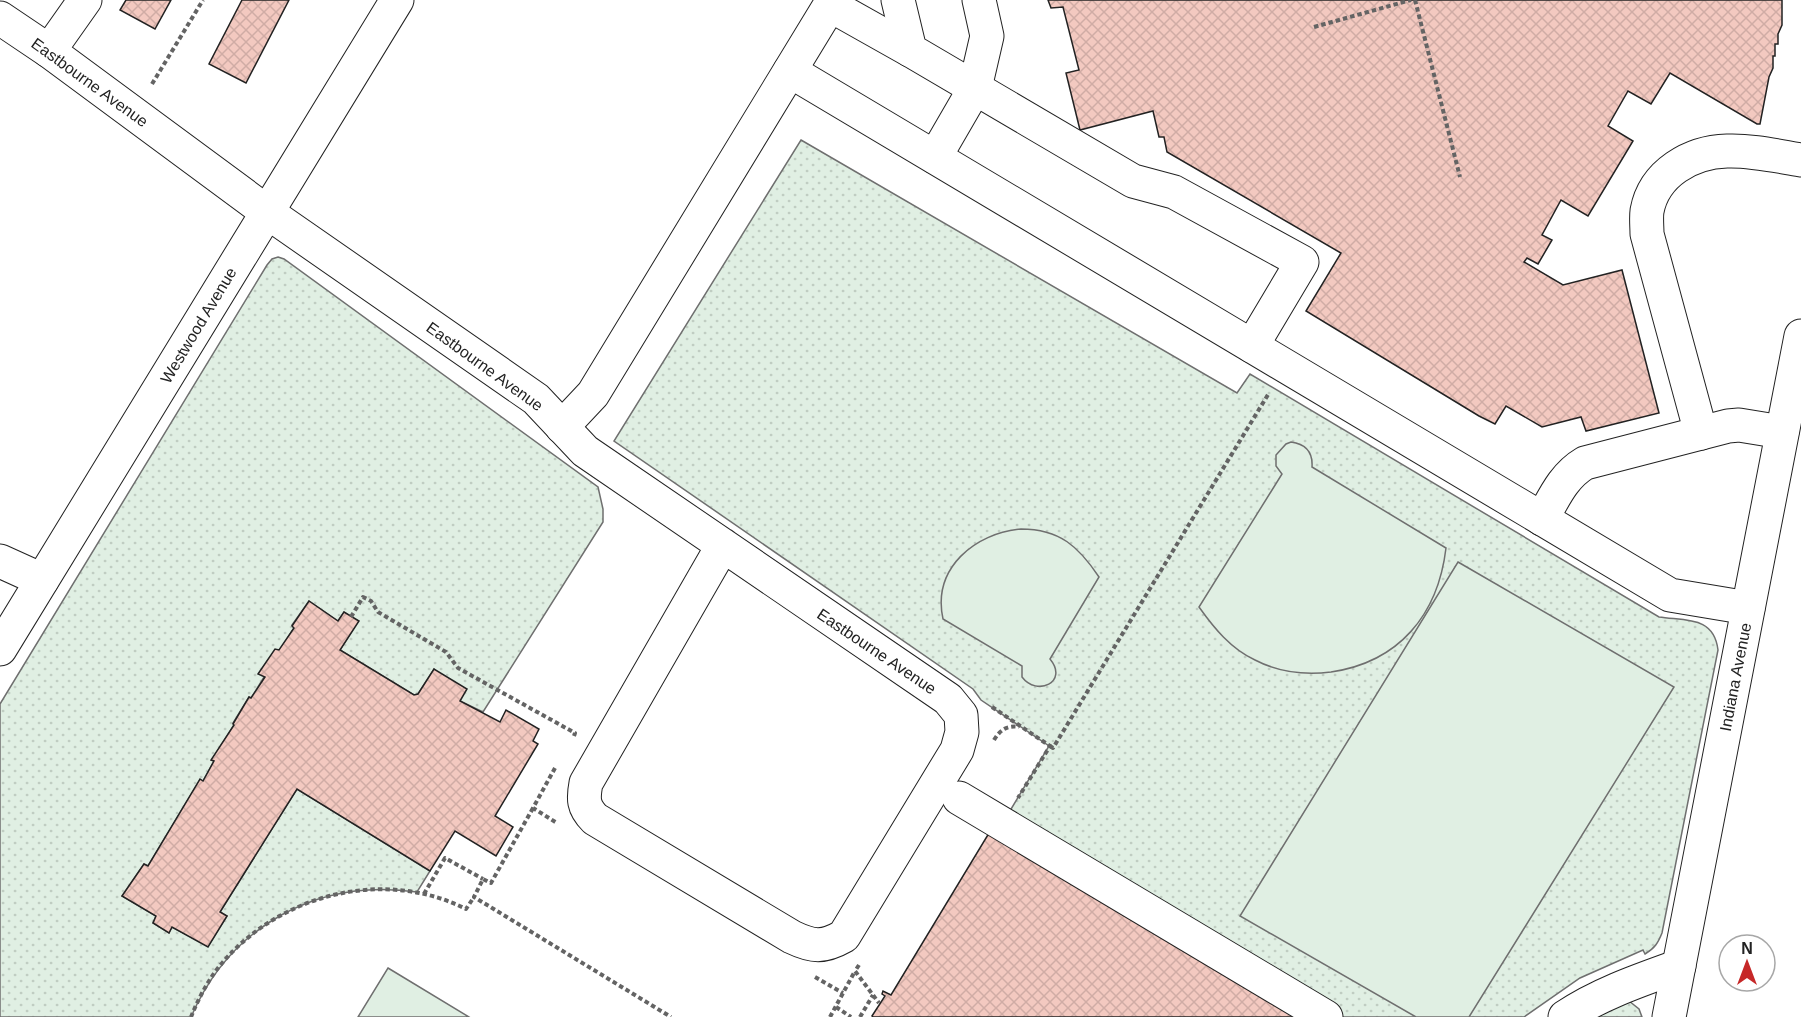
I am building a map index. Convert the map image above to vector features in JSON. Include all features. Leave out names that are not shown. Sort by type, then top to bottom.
[{"type":"street","points":[[49,51],[85,0]]},
{"type":"street","name":"Westwood Avenue","points":[[0,649],[397,0]]},
{"type":"street","points":[[898,0],[910,50]]},
{"type":"street","points":[[935,157],[975,88],[987,36],[979,0]]},
{"type":"street","points":[[562,427],[592,394],[831,2],[1133,181],[1174,192],[1302,262],[1252,346]]},
{"type":"street","name":"Eastbourne Avenue","points":[[0,18],[49,51],[267,212],[536,399],[585,452],[723,545],[948,699],[961,715],[962,732],[948,792],[844,936],[820,946],[806,944],[792,937],[595,819],[586,810],[583,798],[586,783],[723,545]]},
{"type":"street","points":[[790,71],[1670,595],[1749,608]]},
{"type":"street","points":[[1701,433],[1647,234],[1647,211],[1653,193],[1666,174],[1683,161],[1702,154],[1727,151],[1759,153],[1801,160]]},
{"type":"street","name":"Indiana Avenue","points":[[1669,1017],[1801,336]]},
{"type":"street","points":[[1542,519],[1566,478],[1585,464],[1739,425],[1782,432]]},
{"type":"street","points":[[0,561],[42,579]]},
{"type":"street","points":[[948,792],[1326,1017]]},
{"type":"street","points":[[1565,1017],[1579,1007],[1619,988],[1679,966]]},
{"type":"street","points":[[1619,988],[1632,988],[1643,994],[1652,1002],[1658,1017]]},
{"type":"path","points":[[152,84],[203,0]]},
{"type":"path","points":[[1314,27],[1413,0],[1460,177]]},
{"type":"path","points":[[989,705],[1053,748],[1273,386]]},
{"type":"path","points":[[351,617],[363,597],[371,601],[378,612],[446,652],[458,668],[575,733],[570,742]]},
{"type":"path","points":[[989,749],[999,731],[1012,726],[1021,727]]},
{"type":"path","points":[[1002,824],[1050,746]]},
{"type":"path","points":[[424,894],[445,858],[491,883],[560,761]]},
{"type":"path","points":[[533,808],[563,826]]},
{"type":"path","points":[[191,1017],[214,973],[252,934],[283,914],[318,899],[357,890],[396,889],[437,897],[466,909],[483,879]]},
{"type":"path","points":[[474,897],[671,1017]]},
{"type":"path","points":[[830,1017],[864,956],[856,962]]},
{"type":"path","points":[[855,971],[879,1003]]},
{"type":"path","points":[[821,972],[812,974],[843,993]]},
{"type":"path","points":[[860,1017],[873,995]]},
{"type":"path","points":[[836,1007],[851,1017]]},
{"type":"green space","points":[[801,140],[1237,393],[1250,374],[1659,617],[1697,622],[1711,631],[1718,650],[1662,933],[1654,947],[1645,954],[1643,950],[1580,978],[1524,1017],[1326,1017],[1002,824],[1049,746],[981,700],[973,689],[614,441]]},
{"type":"green space","points":[[278,257],[284,259],[598,487],[603,509],[603,522],[483,712],[460,701],[434,669],[418,694],[414,695],[340,650],[358,621],[344,612],[338,621],[309,601],[292,625],[294,628],[257,689],[251,698],[249,697],[233,723],[234,725],[212,760],[214,761],[203,781],[200,780],[148,866],[144,864],[122,896],[156,916],[153,923],[169,933],[172,927],[208,946],[227,916],[220,912],[297,789],[430,871],[417,892],[381,890],[346,893],[313,901],[282,915],[254,933],[229,957],[208,985],[191,1017],[0,1017],[0,704],[267,265],[272,259]]},
{"type":"green space","points":[[1291,442],[1308,450],[1312,467],[1446,548],[1442,572],[1434,594],[1424,614],[1411,631],[1377,658],[1355,667],[1312,673],[1292,672],[1264,664],[1231,644],[1199,607],[1282,474],[1276,466],[1276,455]]},
{"type":"green space","points":[[1021,529],[1047,532],[1058,536],[1084,557],[1099,577],[1050,659],[1056,674],[1053,680],[1042,686],[1028,683],[1022,677],[1022,666],[943,619],[941,601],[944,584],[951,569],[961,556],[988,538]]},
{"type":"green space","points":[[1458,562],[1674,687],[1469,1017],[1416,1017],[1240,916]]},
{"type":"green space","points":[[388,968],[469,1017],[358,1017]]},
{"type":"green space","points":[[1629,1001],[1639,1009],[1642,1017],[1598,1017],[1601,1013]]},
{"type":"building","points":[[126,0],[171,0],[155,29],[120,10]]},
{"type":"building","points":[[242,0],[289,0],[246,83],[209,64]]},
{"type":"building","points":[[1048,0],[1782,0],[1782,25],[1778,34],[1778,44],[1775,44],[1773,68],[1769,77],[1760,124],[1670,73],[1651,104],[1628,91],[1608,126],[1633,141],[1588,216],[1561,200],[1542,235],[1552,240],[1538,264],[1527,258],[1524,262],[1563,285],[1622,270],[1659,413],[1586,431],[1581,417],[1542,427],[1506,406],[1495,424],[1306,311],[1341,253],[1167,152],[1164,137],[1159,137],[1153,111],[1080,130],[1066,73],[1079,70],[1063,7],[1051,8]]},
{"type":"building","points":[[309,601],[338,621],[344,612],[359,621],[340,650],[414,695],[418,694],[434,669],[467,689],[460,701],[500,722],[506,710],[539,729],[533,741],[538,744],[495,816],[513,827],[496,856],[455,831],[430,871],[297,789],[220,912],[227,916],[208,947],[172,927],[169,933],[153,923],[156,916],[122,896],[144,864],[148,866],[200,779],[203,781],[214,761],[211,760],[249,697],[251,698],[265,677],[258,674],[275,649],[279,650]]},
{"type":"building","points":[[989,833],[1308,1017],[873,1017],[885,996],[882,994],[883,991],[891,995]]}]
